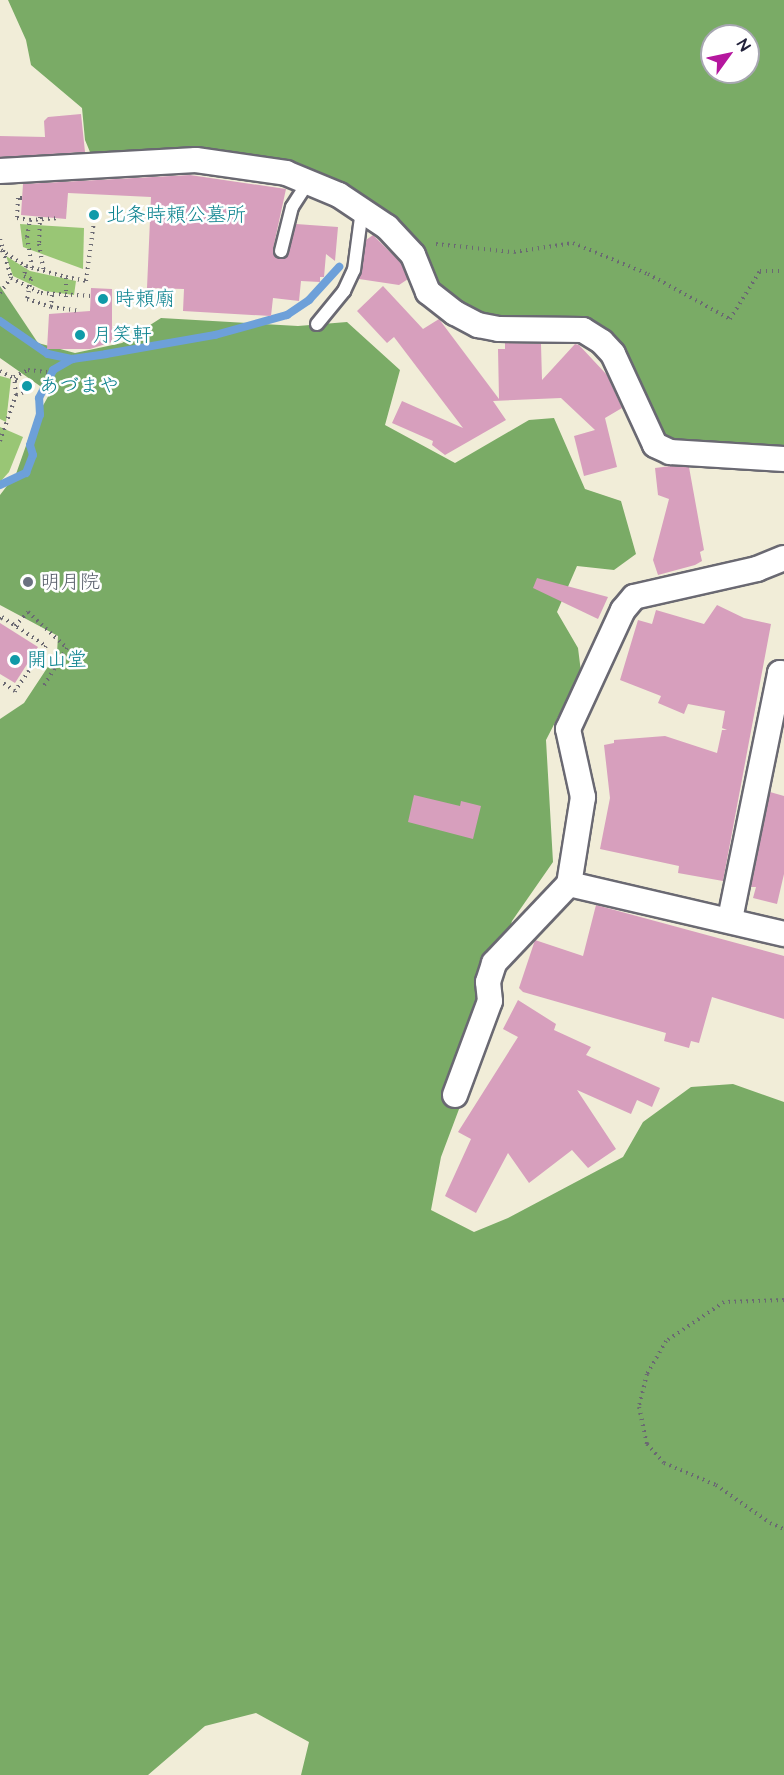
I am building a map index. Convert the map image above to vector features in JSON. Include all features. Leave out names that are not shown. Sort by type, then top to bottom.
[{"type":"street","points":[[0,171],[196,160],[264,168],[308,182],[362,209],[387,227],[413,255],[428,292],[477,325],[499,329],[582,330],[602,342],[613,354],[655,445],[670,452],[784,459]]},
{"type":"street","points":[[455,1095],[490,1001],[488,982],[494,963],[569,884],[583,797],[568,729],[623,610],[634,597],[757,569],[784,558]]},
{"type":"street","points":[[730,919],[780,673],[784,674]]},
{"type":"street","points":[[569,884],[730,919],[784,934]]},
{"type":"lane","points":[[280,250],[292,207],[308,182]]},
{"type":"lane","points":[[317,324],[344,291],[354,270],[362,209]]},
{"type":"path","points":[[22,198],[18,198],[17,218],[30,220],[60,218]]},
{"type":"path","points":[[40,219],[39,244],[44,273]]},
{"type":"path","points":[[30,220],[27,237],[32,268]]},
{"type":"path","points":[[1,250],[26,266],[44,273],[86,281],[94,221]]},
{"type":"path","points":[[0,239],[1,250],[11,278],[30,289],[52,295],[91,296]]},
{"type":"path","points":[[413,255],[434,259],[436,241],[514,252],[573,243],[648,274],[730,320],[760,271],[784,271]]},
{"type":"path","points":[[26,266],[24,276],[31,279],[27,299],[51,307],[78,311]]},
{"type":"path","points":[[66,277],[66,297]]},
{"type":"path","points":[[0,293],[11,278]]},
{"type":"path","points":[[51,307],[52,295]]},
{"type":"path","points":[[15,377],[28,370],[47,372]]},
{"type":"path","points":[[0,371],[23,383]]},
{"type":"path","points":[[0,441],[8,426],[16,395],[15,377]]},
{"type":"path","points":[[16,395],[24,392]]},
{"type":"path","points":[[0,422],[8,426]]},
{"type":"path","points":[[15,626],[28,612],[67,648],[43,687]]},
{"type":"path","points":[[0,619],[46,646],[15,691],[0,681]]},
{"type":"path","points":[[784,1300],[724,1302],[666,1341],[647,1374],[639,1407],[647,1444],[664,1463],[716,1485],[770,1523],[784,1529]]},
{"type":"green space","points":[[8,0],[784,0],[784,452],[686,444],[665,437],[654,427],[630,362],[606,331],[567,317],[509,321],[475,314],[450,298],[419,256],[290,167],[245,154],[160,156],[95,164],[85,140],[82,108],[31,65],[26,40]]},
{"type":"green space","points":[[20,224],[84,228],[83,269],[23,247]]},
{"type":"green space","points":[[6,256],[30,271],[76,281],[74,295],[45,291],[13,276]]},
{"type":"green space","points":[[0,286],[38,343],[75,353],[122,343],[161,318],[298,326],[347,322],[400,370],[385,425],[455,463],[529,420],[554,418],[585,489],[621,501],[636,554],[614,570],[577,566],[557,612],[578,648],[581,672],[546,740],[553,862],[512,921],[490,1001],[482,1048],[441,1157],[431,1210],[474,1232],[508,1218],[623,1157],[643,1122],[691,1087],[733,1084],[784,1102],[784,1775],[301,1775],[309,1742],[256,1713],[205,1726],[148,1775],[0,1775],[0,719],[24,703],[57,653],[58,636],[0,605],[0,495],[16,474],[35,420],[50,393],[0,358]]},
{"type":"green space","points":[[0,376],[11,379],[6,422],[0,419]]},
{"type":"green space","points":[[0,427],[23,437],[9,472],[0,482]]},
{"type":"building","points":[[81,114],[85,152],[0,157],[0,136],[45,137],[44,121],[48,117]]},
{"type":"building","points":[[190,175],[286,189],[273,249],[275,256],[287,256],[296,224],[338,227],[335,261],[326,254],[324,277],[320,277],[320,282],[301,281],[299,301],[273,298],[271,316],[183,311],[184,289],[147,288],[151,197],[68,193],[66,219],[21,215],[23,184]]},
{"type":"building","points":[[373,235],[401,263],[408,279],[399,285],[359,279],[366,240]]},
{"type":"building","points":[[383,286],[423,329],[439,319],[499,399],[498,349],[505,349],[505,343],[541,344],[542,380],[575,344],[579,345],[607,375],[622,408],[605,418],[617,467],[584,476],[574,436],[595,430],[561,398],[493,401],[506,420],[445,455],[432,445],[433,441],[392,423],[402,401],[463,428],[394,337],[387,343],[357,311]]},
{"type":"building","name":"月笑軒","points":[[91,288],[112,289],[112,342],[90,349],[47,349],[49,314],[90,311]]},
{"type":"building","points":[[689,467],[704,550],[700,552],[702,561],[695,565],[658,575],[653,560],[669,499],[658,495],[655,468]]},
{"type":"building","points":[[537,578],[608,597],[598,619],[533,588]]},
{"type":"building","points":[[717,605],[744,618],[771,624],[723,881],[678,873],[679,866],[600,849],[610,798],[604,745],[614,743],[614,740],[665,736],[717,753],[722,730],[727,730],[722,728],[725,711],[688,704],[684,714],[658,703],[661,696],[620,680],[638,620],[652,624],[656,610],[704,624]]},
{"type":"building","name":"開山堂","points":[[0,623],[38,647],[15,683],[0,674]]},
{"type":"building","points":[[770,792],[784,796],[784,874],[777,904],[753,898],[756,887],[751,887]]},
{"type":"building","points":[[414,795],[460,806],[461,801],[481,806],[473,839],[408,822]]},
{"type":"building","points":[[596,905],[784,956],[784,1019],[712,997],[699,1043],[691,1041],[689,1048],[664,1041],[666,1033],[523,992],[519,988],[535,940],[583,956]]},
{"type":"building","points":[[518,1000],[556,1024],[554,1030],[591,1047],[586,1055],[660,1088],[652,1107],[637,1100],[631,1114],[577,1090],[616,1149],[588,1168],[572,1150],[529,1183],[508,1153],[476,1213],[445,1196],[471,1139],[458,1132],[518,1037],[503,1029]]},
{"type":"waterway","points":[[0,321],[48,354],[72,359],[106,354],[215,335],[287,315],[309,300],[339,267]]},
{"type":"waterway","points":[[0,485],[26,473],[33,455],[30,445],[40,415],[39,398],[53,370],[72,359]]},
{"type":"place","name":"北条時頼公墓所","points":[[94,215]]},
{"type":"place","name":"時頼廟","points":[[103,299]]},
{"type":"place","name":"月笑軒","points":[[80,335]]},
{"type":"place","name":"あづまや","points":[[27,386]]},
{"type":"place","name":"明月院","points":[[28,582]]},
{"type":"place","name":"開山堂","points":[[15,660]]}]
